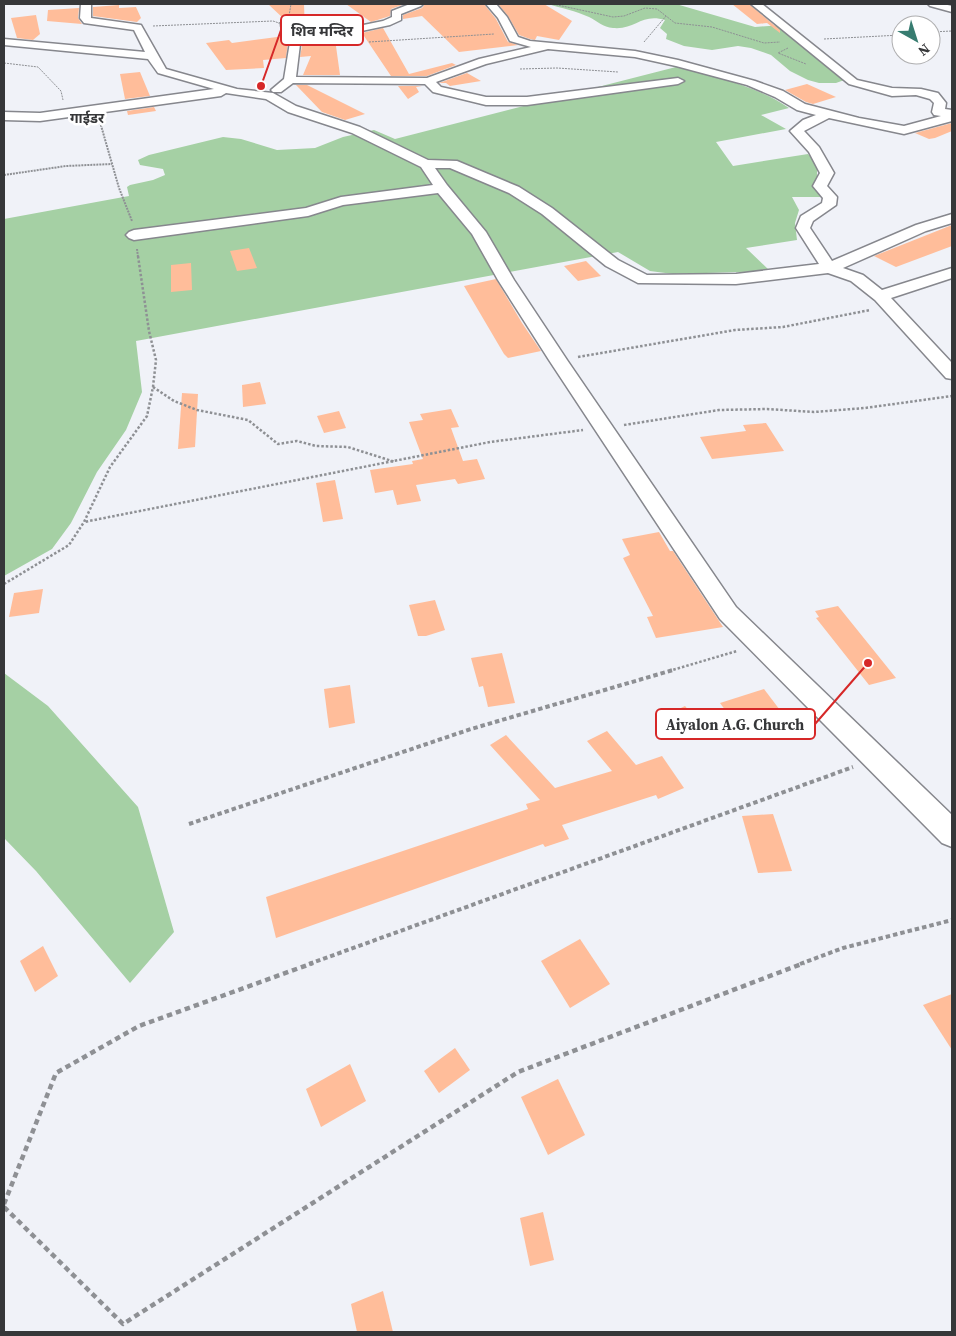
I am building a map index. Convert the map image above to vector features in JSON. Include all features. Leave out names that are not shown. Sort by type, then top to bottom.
[{"type":"street","points":[[86,4],[85,18],[88,21],[137,27],[146,38],[154,62],[162,71],[236,92]]},
{"type":"street","points":[[290,80],[295,42],[364,29],[395,20],[397,18],[396,12],[418,4]]},
{"type":"street","points":[[490,4],[502,17],[514,39],[529,44],[635,54],[678,63],[751,83],[779,94],[801,107],[904,130],[952,115]]},
{"type":"street","points":[[756,4],[853,82],[892,92],[917,91],[934,96],[940,103],[938,112],[952,115]]},
{"type":"street","points":[[933,4],[952,9]]},
{"type":"street","points":[[4,42],[152,56],[154,62]]},
{"type":"street","points":[[269,96],[290,80],[428,81],[483,61],[550,46]]},
{"type":"street","points":[[428,81],[437,90],[486,101],[527,101],[678,81]]},
{"type":"street","points":[[4,116],[40,117],[220,92],[269,96],[292,109],[356,130],[426,164],[452,164],[514,190],[547,211],[612,263],[644,280],[736,279],[829,268],[921,228],[952,218]]},
{"type":"street","points":[[827,114],[807,123],[796,131],[812,145],[827,173],[820,186],[830,197],[829,205],[806,219],[803,228],[829,268],[857,278],[885,302],[952,374]]},
{"type":"street","points":[[426,164],[442,188],[479,232],[506,280],[558,360],[728,613],[952,834]]},
{"type":"street","points":[[134,235],[308,212],[341,201],[442,188]]},
{"type":"street","points":[[885,302],[896,290],[952,274]]},
{"type":"path","points":[[137,27],[262,20],[279,22],[290,16],[291,4]]},
{"type":"path","points":[[554,4],[562,4]]},
{"type":"path","points":[[554,4],[613,17],[624,16],[645,8],[657,9],[675,23],[712,27],[764,43],[780,42],[790,46],[778,53],[793,61],[810,66]]},
{"type":"path","points":[[635,54],[641,50],[644,43],[666,16]]},
{"type":"path","points":[[279,22],[286,40],[295,42]]},
{"type":"path","points":[[364,29],[369,43],[509,32]]},
{"type":"path","points":[[803,40],[891,35]]},
{"type":"path","points":[[4,63],[38,67],[61,91],[64,103],[97,112],[112,164],[131,218],[149,331],[156,360],[147,416],[110,467],[84,522],[68,545],[4,584]]},
{"type":"path","points":[[4,175],[66,166],[112,164]]},
{"type":"path","points":[[558,360],[735,330],[783,327],[885,302]]},
{"type":"path","points":[[153,387],[174,401],[197,410],[248,420],[278,444],[297,441],[316,446],[348,446],[396,462]]},
{"type":"path","points":[[84,522],[490,442],[604,428],[719,410],[767,408],[814,412],[865,408],[952,396]]},
{"type":"path","points":[[189,824],[471,729],[741,650]]},
{"type":"path","points":[[874,759],[139,1026],[56,1072],[4,1205],[123,1324],[518,1072],[843,948],[952,920]]},
{"type":"green space","points":[[548,4],[676,4],[755,27],[783,25],[847,79],[836,83],[819,83],[808,80],[790,71],[771,55],[751,48],[738,46],[712,50],[684,46],[666,39],[667,34],[660,28],[665,20],[650,19],[627,27],[613,28],[574,11]]},
{"type":"green space","points":[[676,67],[720,78],[763,93],[789,108],[761,115],[786,129],[716,142],[733,166],[808,154],[817,164],[817,190],[821,197],[792,197],[799,210],[795,223],[797,240],[746,248],[770,271],[673,274],[650,271],[618,252],[136,341],[142,392],[126,430],[97,472],[71,523],[52,549],[4,576],[4,219],[129,196],[127,187],[130,185],[153,180],[165,175],[163,169],[140,165],[138,160],[149,155],[223,137],[241,139],[277,150],[315,148],[343,137],[374,130],[395,139]]},
{"type":"green space","points":[[4,673],[48,706],[138,807],[174,932],[130,983],[36,871],[4,838]]},
{"type":"building","points":[[268,4],[304,4],[305,33],[334,29],[294,37],[288,42],[286,58],[263,60],[264,68],[226,70],[206,43],[229,40],[232,43],[300,34]]},
{"type":"building","points":[[346,4],[405,4],[391,9],[390,16],[371,22]]},
{"type":"building","points":[[425,4],[484,4],[496,19],[508,42],[518,45],[459,52],[422,16],[403,19],[403,15],[422,8]]},
{"type":"building","points":[[498,4],[544,4],[572,21],[559,40],[537,36],[535,40],[530,39],[519,35],[508,16]]},
{"type":"building","points":[[732,4],[749,4],[780,30],[780,33],[767,23],[757,24]]},
{"type":"building","points":[[119,5],[119,8],[136,7],[141,18],[137,22],[93,16],[93,7]]},
{"type":"building","points":[[79,8],[78,18],[82,24],[47,21],[48,10]]},
{"type":"building","points":[[36,15],[40,34],[33,40],[17,38],[11,18]]},
{"type":"building","points":[[383,28],[409,74],[452,63],[456,65],[427,76],[391,76],[362,33]]},
{"type":"building","points":[[335,39],[340,75],[303,75],[311,56],[300,57],[302,46]]},
{"type":"building","points":[[140,72],[150,96],[125,99],[120,74]]},
{"type":"building","points":[[467,73],[481,81],[450,86],[446,83],[439,83]]},
{"type":"building","points":[[807,84],[836,97],[813,104],[785,90]]},
{"type":"building","points":[[296,85],[307,85],[365,114],[345,120],[322,112]]},
{"type":"building","points":[[398,86],[422,86],[416,87],[419,92],[408,99]]},
{"type":"building","points":[[154,107],[156,111],[128,115],[127,111]]},
{"type":"building","points":[[952,123],[952,131],[935,138],[929,139],[915,133]]},
{"type":"building","points":[[952,225],[952,246],[896,267],[874,256]]},
{"type":"building","points":[[249,248],[257,268],[237,271],[230,251]]},
{"type":"building","points":[[586,261],[601,276],[578,281],[564,266]]},
{"type":"building","points":[[191,263],[192,290],[171,292],[171,265]]},
{"type":"building","points":[[496,279],[541,351],[508,358],[504,354],[464,286]]},
{"type":"building","points":[[260,382],[266,404],[243,407],[242,385]]},
{"type":"building","points":[[182,393],[198,394],[195,447],[178,449]]},
{"type":"building","points":[[451,409],[459,427],[451,428],[463,461],[477,459],[485,479],[458,484],[455,479],[416,485],[421,501],[397,505],[393,490],[375,493],[370,470],[413,464],[412,461],[423,459],[409,422],[423,420],[420,414]]},
{"type":"building","points":[[339,411],[346,428],[324,433],[317,416]]},
{"type":"building","points":[[766,423],[784,451],[712,459],[700,437],[746,431],[743,425]]},
{"type":"building","points":[[335,480],[343,519],[323,522],[316,483]]},
{"type":"building","points":[[659,532],[723,627],[656,638],[647,617],[653,616],[623,558],[630,555],[622,539]]},
{"type":"building","points":[[43,589],[39,613],[9,617],[14,593]]},
{"type":"building","points":[[435,600],[445,630],[426,636],[418,636],[409,605]]},
{"type":"building","points":[[838,606],[896,678],[869,685],[816,618],[819,617],[815,611]]},
{"type":"building","points":[[502,653],[515,703],[488,707],[483,686],[479,687],[471,658]]},
{"type":"building","points":[[350,685],[355,723],[329,728],[324,689]]},
{"type":"building","points":[[764,689],[786,718],[742,733],[720,703]]},
{"type":"building","points":[[685,706],[697,720],[667,734],[656,720]]},
{"type":"building","points":[[607,731],[636,765],[662,756],[684,788],[658,799],[656,795],[562,825],[569,839],[545,847],[543,844],[276,938],[266,897],[528,809],[526,804],[540,800],[490,745],[506,735],[555,788],[612,771],[587,741]]},
{"type":"building","points":[[773,814],[792,871],[758,873],[742,816]]},
{"type":"building","points":[[580,939],[610,984],[570,1008],[541,961]]},
{"type":"building","points":[[43,946],[58,976],[35,992],[20,961]]},
{"type":"building","points":[[952,994],[952,1050],[923,1005]]},
{"type":"building","points":[[455,1048],[470,1070],[439,1093],[424,1071]]},
{"type":"building","points":[[350,1064],[366,1101],[321,1127],[306,1089]]},
{"type":"building","points":[[558,1079],[585,1135],[548,1155],[521,1097]]},
{"type":"building","points":[[543,1212],[554,1260],[530,1266],[520,1218]]},
{"type":"building","points":[[383,1291],[393,1332],[357,1332],[351,1304]]},
{"type":"place","name":"शिव मन्दिर","points":[[261,86]]},
{"type":"place","name":"Aiyalon A.G. Church","points":[[868,663]]},
{"type":"district","name":"गाईडर","points":[[87,118]]}]
